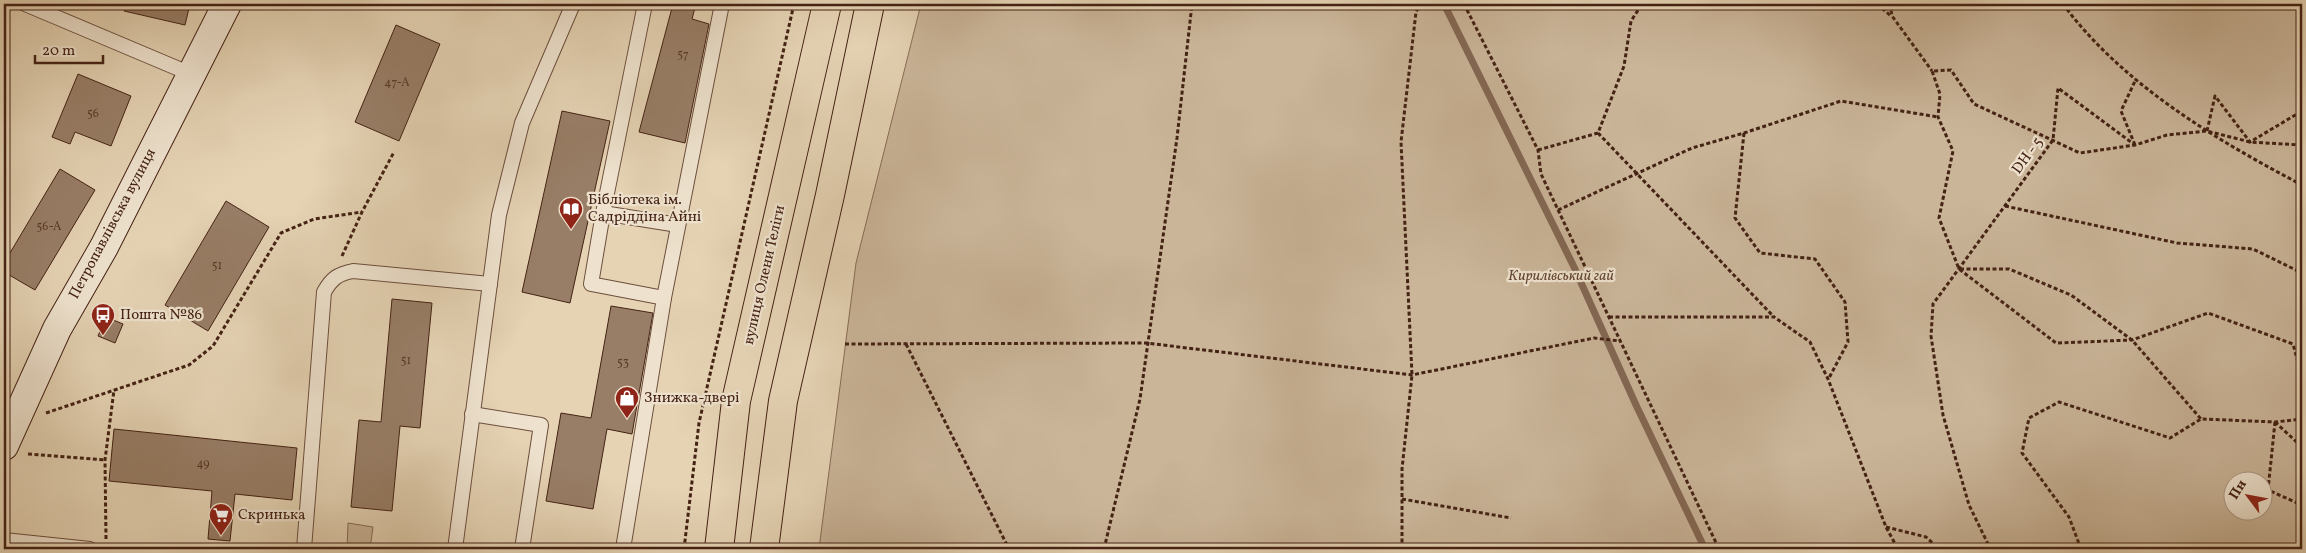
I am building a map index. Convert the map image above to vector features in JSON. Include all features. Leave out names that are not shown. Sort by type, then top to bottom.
[{"type":"main road","name":"вулиця Олени Теліги","points":[[719,549],[736,401],[827,4]]},
{"type":"main road","points":[[764,549],[783,401],[830,195],[870,4]]},
{"type":"street","name":"Петропавлівська вулиця","points":[[16,450],[56,329],[104,247],[227,4]]},
{"type":"lane","points":[[25,4],[191,74]]},
{"type":"lane","points":[[455,549],[499,215],[522,123],[573,4]]},
{"type":"lane","points":[[645,4],[603,213],[591,284],[664,298]]},
{"type":"lane","points":[[623,549],[664,298],[722,4]]},
{"type":"lane","points":[[603,213],[678,225]]},
{"type":"lane","points":[[304,549],[324,292],[331,279],[340,274],[353,271],[490,284]]},
{"type":"lane","points":[[472,414],[542,425],[522,549]]},
{"type":"lane","points":[[4,540],[90,549]]},
{"type":"path","points":[[684,549],[699,422],[794,4]]},
{"type":"path","points":[[1104,549],[1140,399],[1146,343],[1177,138],[1192,4]]},
{"type":"path","points":[[1402,549],[1402,469],[1412,375],[1402,142],[1416,12],[1420,4]]},
{"type":"path","points":[[1464,4],[1538,150],[1541,174],[1719,549]]},
{"type":"path","points":[[1598,133],[1624,66],[1632,21],[1642,4]]},
{"type":"path","points":[[1877,4],[1892,16],[1932,71],[1940,94],[1938,117],[1953,151],[1939,218],[1959,269],[2056,343],[2132,340],[2208,313],[2293,344],[2302,377]]},
{"type":"path","points":[[1890,4],[1892,16]]},
{"type":"path","points":[[2063,4],[2080,27],[2136,79],[2223,143],[2302,185]]},
{"type":"path","points":[[1932,71],[1951,70],[1974,104],[2080,153],[2135,145],[2167,135],[2207,131],[2250,142],[2302,145]]},
{"type":"path","points":[[2135,145],[2121,111],[2136,79]]},
{"type":"path","name":"DH - 5","points":[[1993,549],[1989,546],[1969,505],[1942,415],[1931,336],[1933,304],[2053,140],[2058,88],[2135,145]]},
{"type":"path","points":[[2207,131],[2215,96],[2250,142]]},
{"type":"path","points":[[1558,210],[1692,148],[1841,101],[1938,117]]},
{"type":"path","points":[[2250,142],[2302,111]]},
{"type":"path","points":[[1538,150],[1598,133]]},
{"type":"path","points":[[1598,133],[1774,317],[1810,342],[1828,379],[1886,527],[1898,549]]},
{"type":"path","points":[[1744,133],[1735,218],[1760,253],[1815,259],[1845,302],[1848,342],[1828,379]]},
{"type":"path","points":[[331,279],[362,212],[394,152]]},
{"type":"path","points":[[2005,206],[2177,243],[2253,249],[2302,273]]},
{"type":"path","points":[[45,414],[189,366],[213,346],[281,233],[314,219],[362,212]]},
{"type":"path","points":[[1959,269],[2008,269],[2071,295],[2132,340],[2201,419]]},
{"type":"path","points":[[1609,317],[1774,317]]},
{"type":"path","points":[[845,344],[1146,343],[1412,375],[1594,338],[1620,341]]},
{"type":"path","points":[[906,344],[1009,549]]},
{"type":"path","points":[[106,549],[105,460],[114,390]]},
{"type":"path","points":[[2082,549],[2069,517],[2022,453],[2029,418],[2059,402],[2170,438],[2201,419],[2275,422],[2302,419]]},
{"type":"path","points":[[2275,422],[2302,447]]},
{"type":"path","points":[[2275,422],[2268,490],[2302,505]]},
{"type":"path","points":[[16,450],[105,460]]},
{"type":"path","points":[[1402,499],[1511,518]]},
{"type":"path","points":[[1886,527],[1926,536],[1939,549]]},
{"type":"green space","name":"Кирилівський гай","points":[[921,4],[2302,4],[2302,549],[819,549],[856,263]]},
{"type":"green space","points":[[348,523],[373,527],[370,549],[347,549]]},
{"type":"building","points":[[125,4],[190,4],[185,25],[124,11]]},
{"type":"building","points":[[673,4],[696,4],[692,19],[709,24],[685,143],[639,132]]},
{"type":"building","points":[[396,25],[440,44],[399,141],[355,122]]},
{"type":"building","points":[[78,74],[131,96],[111,146],[75,132],[70,144],[52,137]]},
{"type":"building","points":[[562,111],[610,121],[570,303],[522,292]]},
{"type":"building","points":[[60,169],[95,190],[35,290],[4,272],[4,263]]},
{"type":"building","points":[[226,201],[269,227],[208,331],[165,305]]},
{"type":"building","points":[[392,299],[432,303],[420,428],[400,426],[392,511],[351,507],[359,420],[381,422]]},
{"type":"building","points":[[611,306],[653,313],[632,434],[607,429],[593,509],[546,501],[561,413],[591,418]]},
{"type":"building","points":[[106,317],[123,324],[115,343],[98,336]]},
{"type":"building","points":[[114,429],[297,448],[292,500],[235,494],[230,541],[208,539],[212,491],[109,481]]},
{"type":"waterway","points":[[1444,4],[1574,267],[1636,405],[1705,549]]},
{"type":"place","name":"Бібліотека ім. Садріддіна Айні","points":[[571,230]]},
{"type":"place","name":"Пошта №86","points":[[103,336]]},
{"type":"place","name":"Знижка-двері","points":[[627,419]]},
{"type":"place","name":"Скринька","points":[[221,536]]}]
